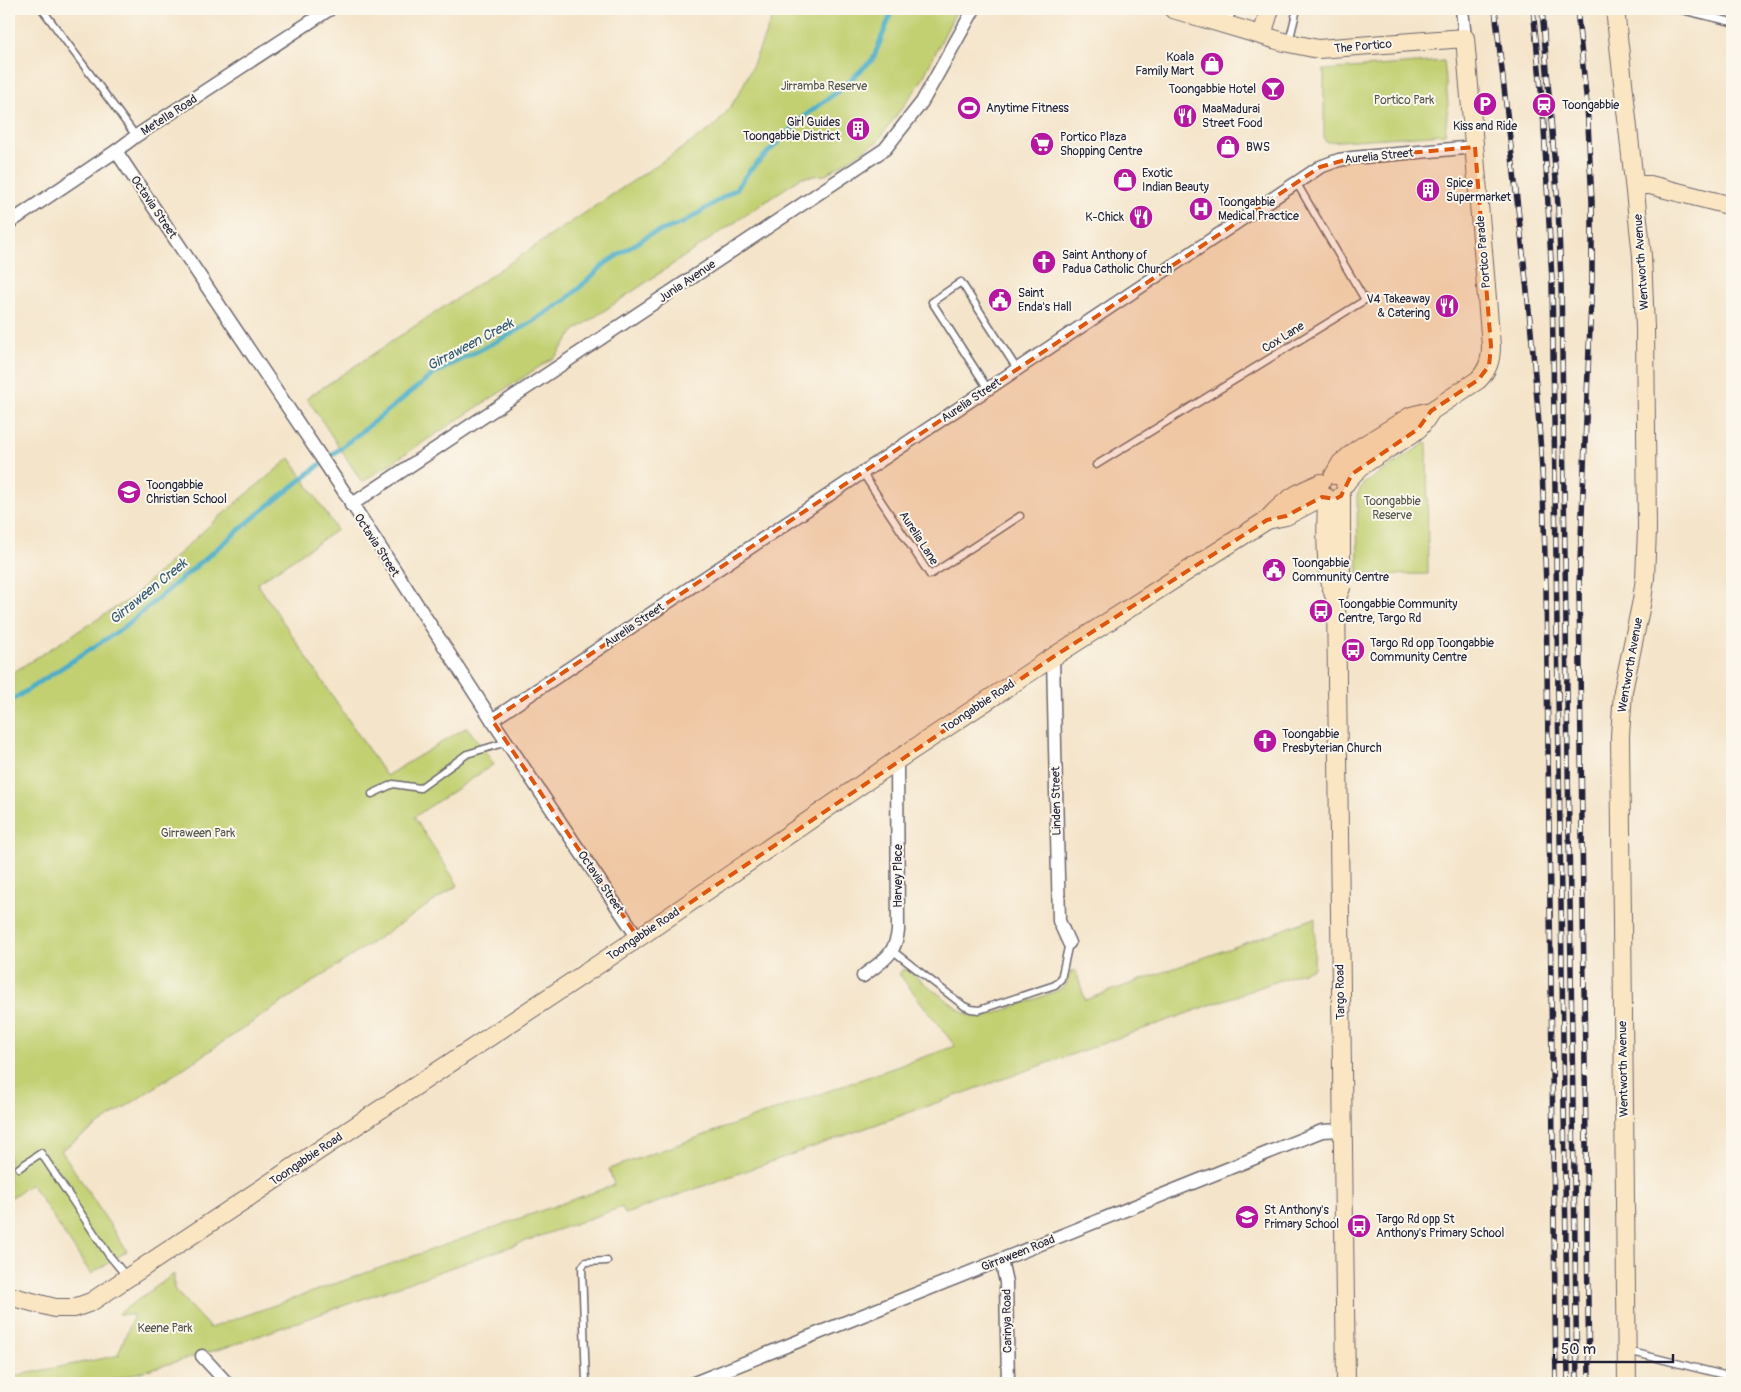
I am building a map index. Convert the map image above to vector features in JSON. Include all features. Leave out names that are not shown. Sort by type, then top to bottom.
[{"type":"main road","name":"The Portico","points":[[1173,9],[1289,43],[1318,49],[1465,38]]},
{"type":"main road","points":[[1262,35],[1270,9]]},
{"type":"main road","name":"Wentworth Avenue","points":[[1614,9],[1635,185],[1642,256],[1644,310],[1646,538],[1643,592],[1623,691],[1620,736],[1627,1383]]},
{"type":"main road","name":"Portico Parade","points":[[1465,38],[1491,346],[1488,366],[1484,374]]},
{"type":"main road","points":[[1635,185],[1650,185],[1732,206]]},
{"type":"main road","name":"Toongabbie Road","points":[[9,1296],[55,1308],[74,1308],[91,1302],[638,938],[897,760],[1053,657],[1267,520],[1281,504],[1304,490],[1332,489],[1376,455],[1418,429],[1431,411],[1484,374]]},
{"type":"main road","name":"Targo Road","points":[[1332,489],[1327,548],[1330,588],[1336,600],[1346,1383]]},
{"type":"street","name":"Metella Road","points":[[9,223],[136,136],[330,9]]},
{"type":"street","name":"Junia Avenue","points":[[351,505],[885,149],[922,102],[973,9]]},
{"type":"street","name":"Portico Parade","points":[[1462,9],[1465,38]]},
{"type":"street","name":"Aurelia Street","points":[[492,720],[1320,167],[1339,160],[1475,147]]},
{"type":"street","name":"Octavia Street","points":[[116,151],[334,476],[492,720],[638,938]]},
{"type":"street","name":"Linden Street","points":[[1053,657],[1059,922],[1069,943]]},
{"type":"street","name":"Harvey Place","points":[[893,951],[898,931],[897,760]]},
{"type":"street","points":[[863,976],[893,951]]},
{"type":"street","name":"Girraween Road","points":[[694,1383],[1322,1131],[1343,1130]]},
{"type":"street","name":"Carinya Road","points":[[1001,1260],[1006,1282],[1008,1383]]},
{"type":"street","points":[[202,1356],[227,1383]]},
{"type":"lane","points":[[42,9],[136,136]]},
{"type":"lane","points":[[1224,24],[1236,9]]},
{"type":"lane","points":[[1289,43],[1297,9]]},
{"type":"lane","points":[[1678,9],[1732,22]]},
{"type":"lane","name":"Cox Lane","points":[[1096,465],[1365,300],[1296,182]]},
{"type":"lane","points":[[988,389],[932,302],[962,282],[1016,369]]},
{"type":"lane","name":"Aurelia Lane","points":[[862,472],[930,575],[1020,516]]},
{"type":"lane","points":[[372,794],[394,784],[420,788],[467,754],[507,742]]},
{"type":"lane","points":[[893,951],[964,1006],[971,1010],[980,1010],[1055,985],[1061,979],[1069,943]]},
{"type":"lane","points":[[19,1168],[41,1152],[108,1254],[128,1278]]},
{"type":"lane","points":[[586,1383],[582,1267],[586,1262],[607,1261]]},
{"type":"lane","points":[[1627,1350],[1732,1377]]},
{"type":"highlighted area","points":[[1475,147],[1491,346],[1489,366],[1478,380],[1431,411],[1418,429],[1352,474],[1341,496],[1335,499],[1322,497],[1286,516],[1267,520],[1053,657],[638,938],[492,720],[1320,167],[1352,158]]},
{"type":"green space","name":"Jirramba Reserve","points":[[776,9],[957,9],[921,82],[877,142],[825,175],[802,177],[574,331],[556,356],[362,482],[307,398],[711,129],[733,104],[749,73]]},
{"type":"green space","name":"Portico Park","points":[[1444,61],[1448,105],[1445,134],[1326,142],[1324,139],[1324,70]]},
{"type":"green space","name":"Toongabbie Reserve","points":[[1427,442],[1428,574],[1358,575],[1357,495],[1363,484]]},
{"type":"green space","name":"Girraween Park","points":[[290,458],[337,530],[257,583],[386,776],[467,727],[494,764],[414,817],[458,885],[61,1150],[127,1251],[91,1274],[31,1184],[9,1199],[9,675],[131,598],[210,525]]},
{"type":"green space","name":"Keene Park","points":[[1315,918],[1314,968],[625,1214],[622,1207],[227,1347],[120,1378],[93,1383],[9,1383],[9,1377],[120,1355],[118,1354],[134,1315],[118,1314],[174,1274],[174,1289],[210,1328],[614,1185],[609,1169],[955,1046],[899,974],[904,968],[964,1013],[983,1018],[1057,991],[1066,985],[1071,971],[1076,971],[1085,1000]]},
{"type":"waterway","name":"Girraween Creek","points":[[9,702],[123,628],[258,514],[435,373],[524,327],[566,300],[606,263],[649,235],[683,223],[736,189],[749,171],[806,115],[841,89],[873,59],[893,9]]},
{"type":"railway","points":[[1495,9],[1526,277],[1542,476],[1546,586],[1556,1383]]},
{"type":"railway","points":[[1533,9],[1543,109],[1552,280],[1568,1383]]},
{"type":"railway","points":[[1542,9],[1558,205],[1561,281],[1577,1383]]},
{"type":"railway","points":[[1577,9],[1587,104],[1592,202],[1592,278],[1579,586],[1589,1383]]},
{"type":"place","name":"Koala Family Mart","points":[[1212,64]]},
{"type":"place","name":"Toongabbie Hotel","points":[[1273,89]]},
{"type":"place","name":"Kiss and Ride","points":[[1485,104]]},
{"type":"place","name":"Toongabbie","points":[[1544,105]]},
{"type":"place","name":"Anytime Fitness","points":[[969,108]]},
{"type":"place","name":"MaaMadurai Street Food","points":[[1185,116]]},
{"type":"place","name":"Girl Guides Toongabbie District","points":[[858,129]]},
{"type":"place","name":"Portico Plaza Shopping Centre","points":[[1042,144]]},
{"type":"place","name":"BWS","points":[[1228,147]]},
{"type":"place","name":"Exotic Indian Beauty","points":[[1125,180]]},
{"type":"place","name":"Spice Supermarket","points":[[1428,190]]},
{"type":"place","name":"Toongabbie Medical Practice","points":[[1201,209]]},
{"type":"place","name":"K-Chick","points":[[1141,217]]},
{"type":"place","name":"Saint Anthony of Padua Catholic Church","points":[[1044,262]]},
{"type":"place","name":"Saint Enda's Hall","points":[[1000,300]]},
{"type":"place","name":"V4 Takeaway & Catering","points":[[1447,306]]},
{"type":"place","name":"Toongabbie Christian School","points":[[129,492]]},
{"type":"place","name":"Toongabbie Community Centre","points":[[1274,570]]},
{"type":"place","name":"Toongabbie Community Centre, Targo Rd","points":[[1321,611]]},
{"type":"place","name":"Targo Rd opp Toongabbie Community Centre","points":[[1353,650]]},
{"type":"place","name":"Toongabbie Presbyterian Church","points":[[1265,741]]},
{"type":"place","name":"St Anthony's Primary School","points":[[1247,1217]]},
{"type":"place","name":"Targo Rd opp St Anthony's Primary School","points":[[1359,1226]]}]
